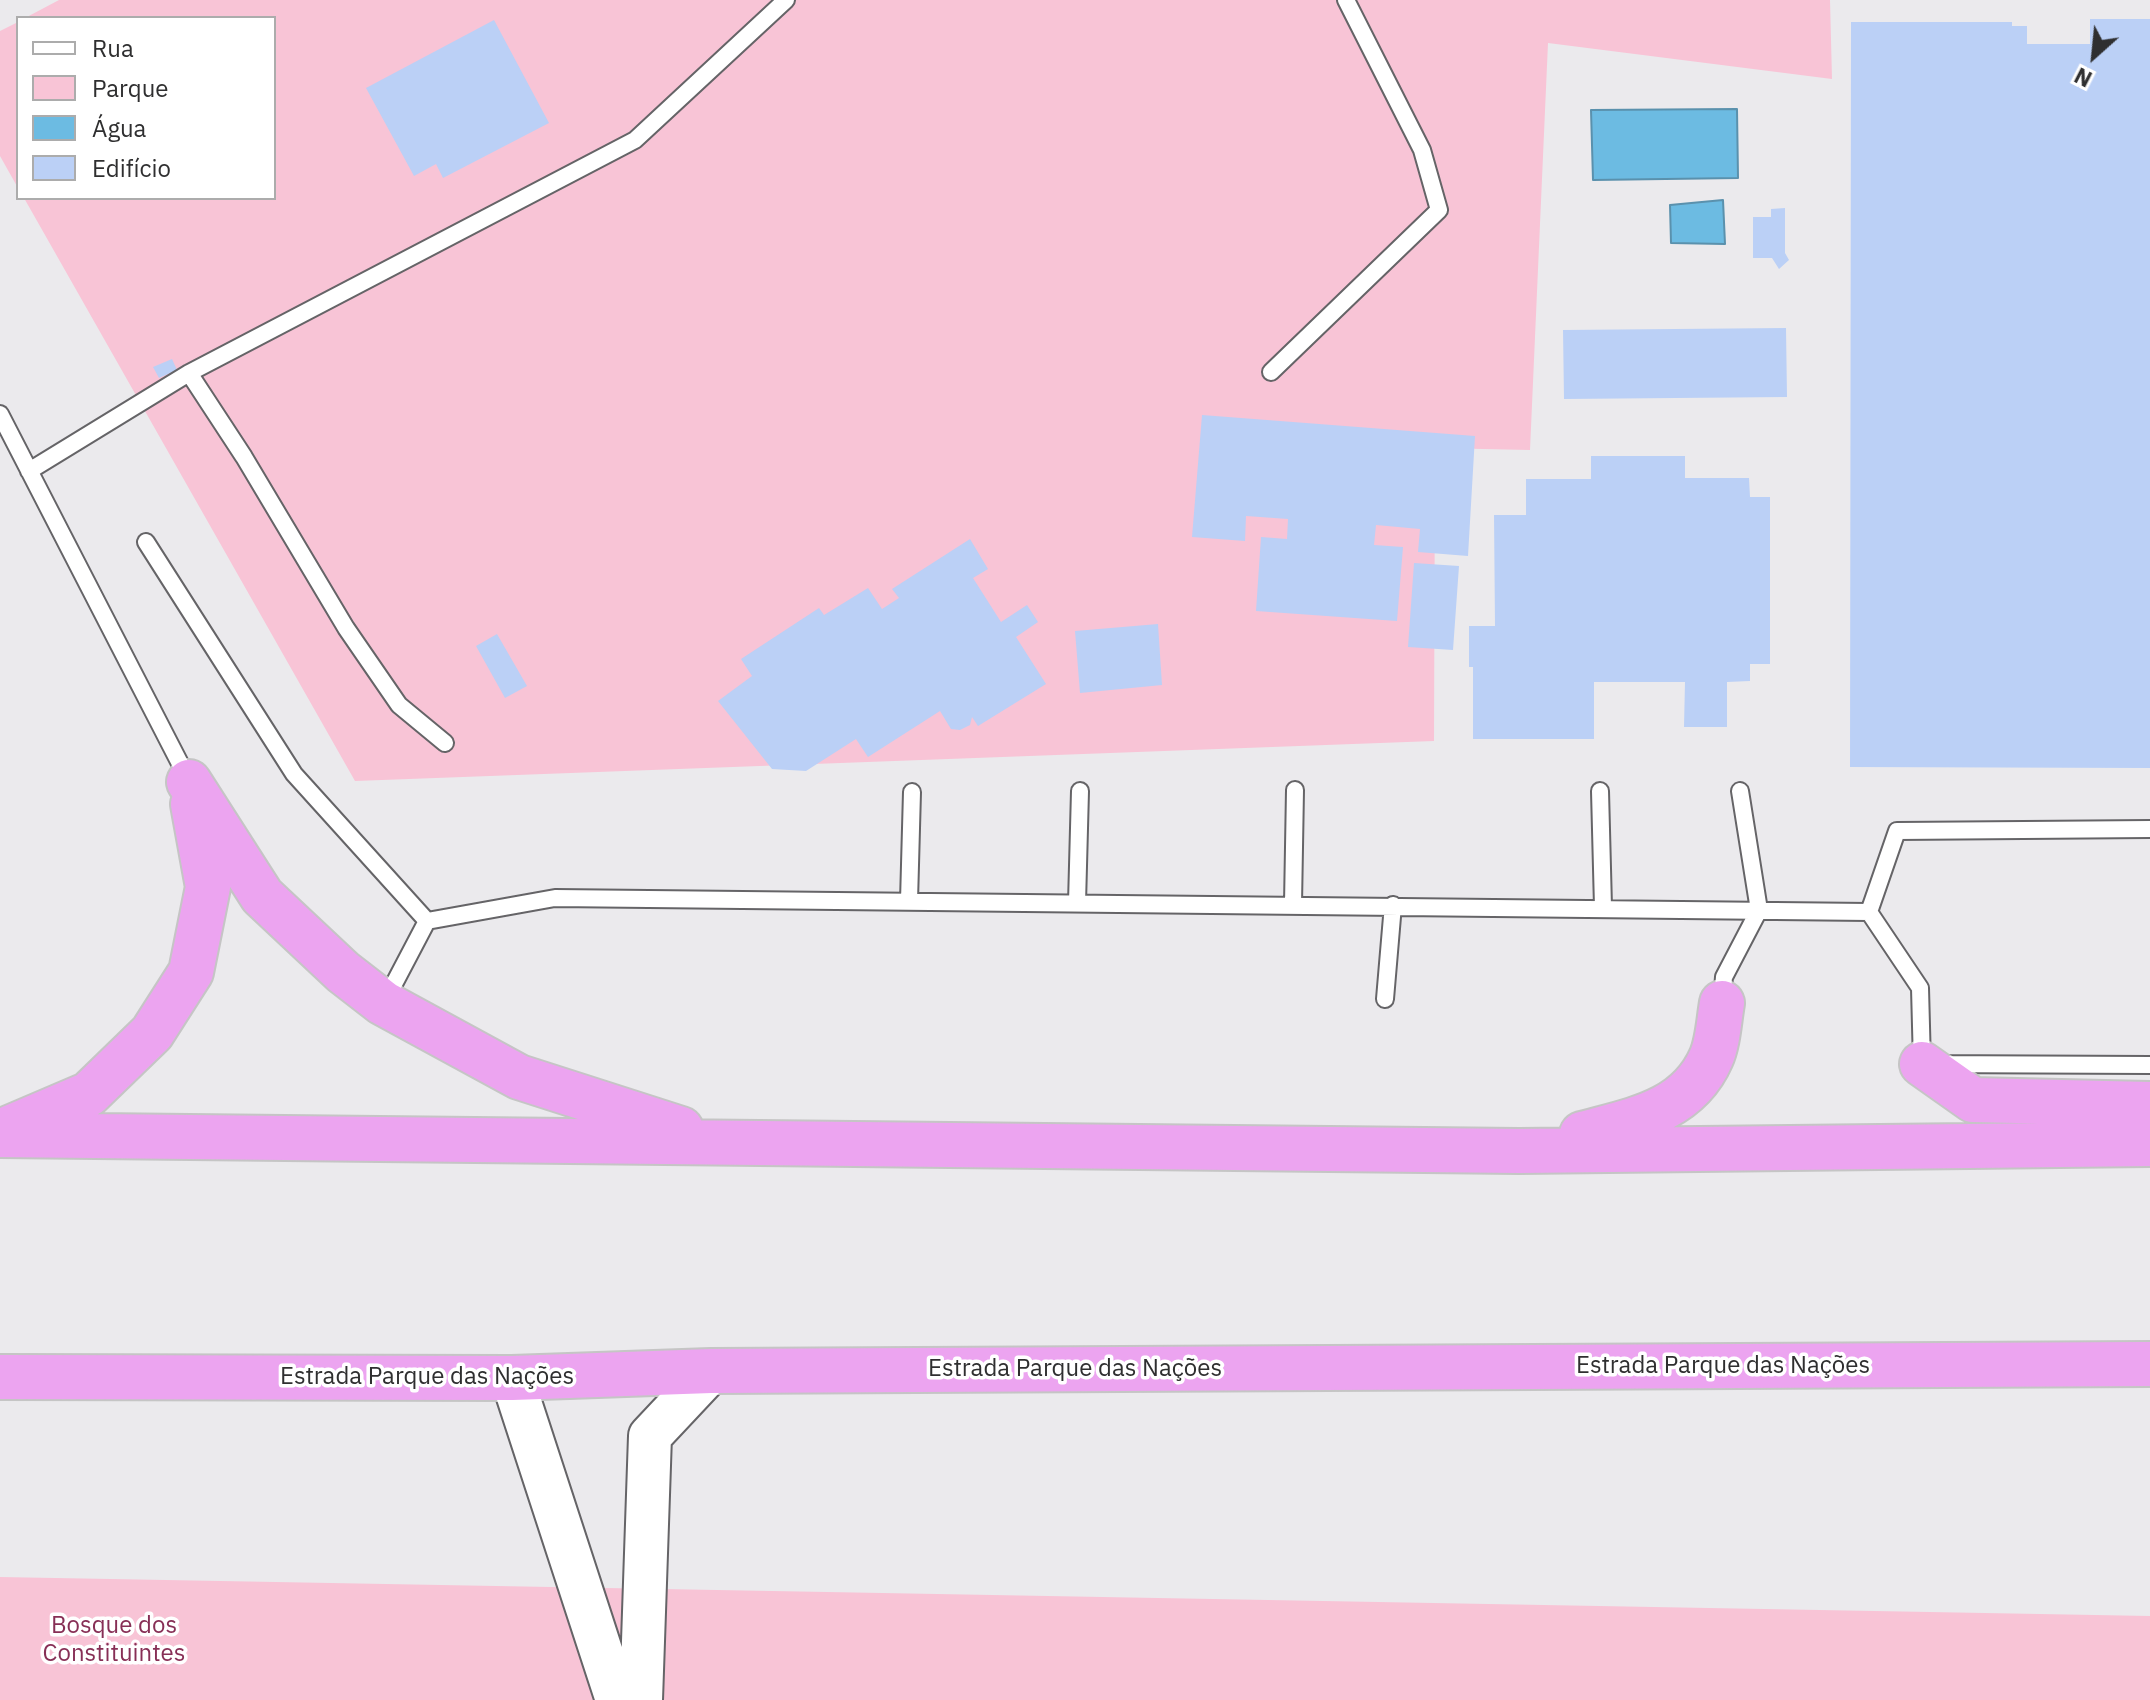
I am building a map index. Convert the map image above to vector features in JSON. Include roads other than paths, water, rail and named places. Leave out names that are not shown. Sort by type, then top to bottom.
[{"type":"highway","points":[[189,782],[262,896],[343,972],[383,1003],[519,1077],[726,1143]]},
{"type":"highway","points":[[0,1134],[89,1094],[152,1033],[191,972],[208,887],[189,782]]},
{"type":"highway","points":[[1519,1151],[1654,1115],[1690,1092],[1712,1057],[1722,1003]]},
{"type":"highway","points":[[1922,1064],[1973,1100],[2150,1104]]},
{"type":"highway","points":[[0,1134],[1519,1151],[2150,1144]]},
{"type":"highway","name":"Estrada Parque das Nações","points":[[0,1377],[512,1378],[711,1371],[2150,1364]]},
{"type":"street","points":[[641,1700],[650,1436],[711,1371]]},
{"type":"street","points":[[512,1378],[617,1700]]},
{"type":"lane","points":[[29,471],[189,373],[635,140],[786,0]]},
{"type":"lane","points":[[1271,372],[1439,210],[1422,150],[1346,0]]},
{"type":"lane","points":[[189,373],[244,457],[346,628],[399,705],[445,743]]},
{"type":"lane","points":[[0,414],[189,782]]},
{"type":"lane","points":[[146,542],[294,774],[427,921]]},
{"type":"lane","points":[[1293,904],[1295,790]]},
{"type":"lane","points":[[1077,903],[1080,791]]},
{"type":"lane","points":[[1600,791],[1603,907]]},
{"type":"lane","points":[[1722,1003],[1724,977],[1752,929],[1759,910],[1740,791]]},
{"type":"lane","points":[[909,901],[912,792]]},
{"type":"lane","points":[[1869,912],[1897,831],[2150,829]]},
{"type":"lane","points":[[427,921],[555,898],[1869,912]]},
{"type":"lane","points":[[1385,999],[1393,905]]},
{"type":"lane","points":[[1869,912],[1920,988],[1922,1064],[2150,1065]]},
{"type":"lane","points":[[383,1003],[427,921]]},
{"type":"water","points":[[1737,109],[1738,178],[1593,180],[1591,110]]},
{"type":"water","points":[[1723,200],[1725,244],[1671,243],[1670,205]]},
{"type":"park label","name":"Bosque dos Constituintes","points":[[114,1640]]}]
